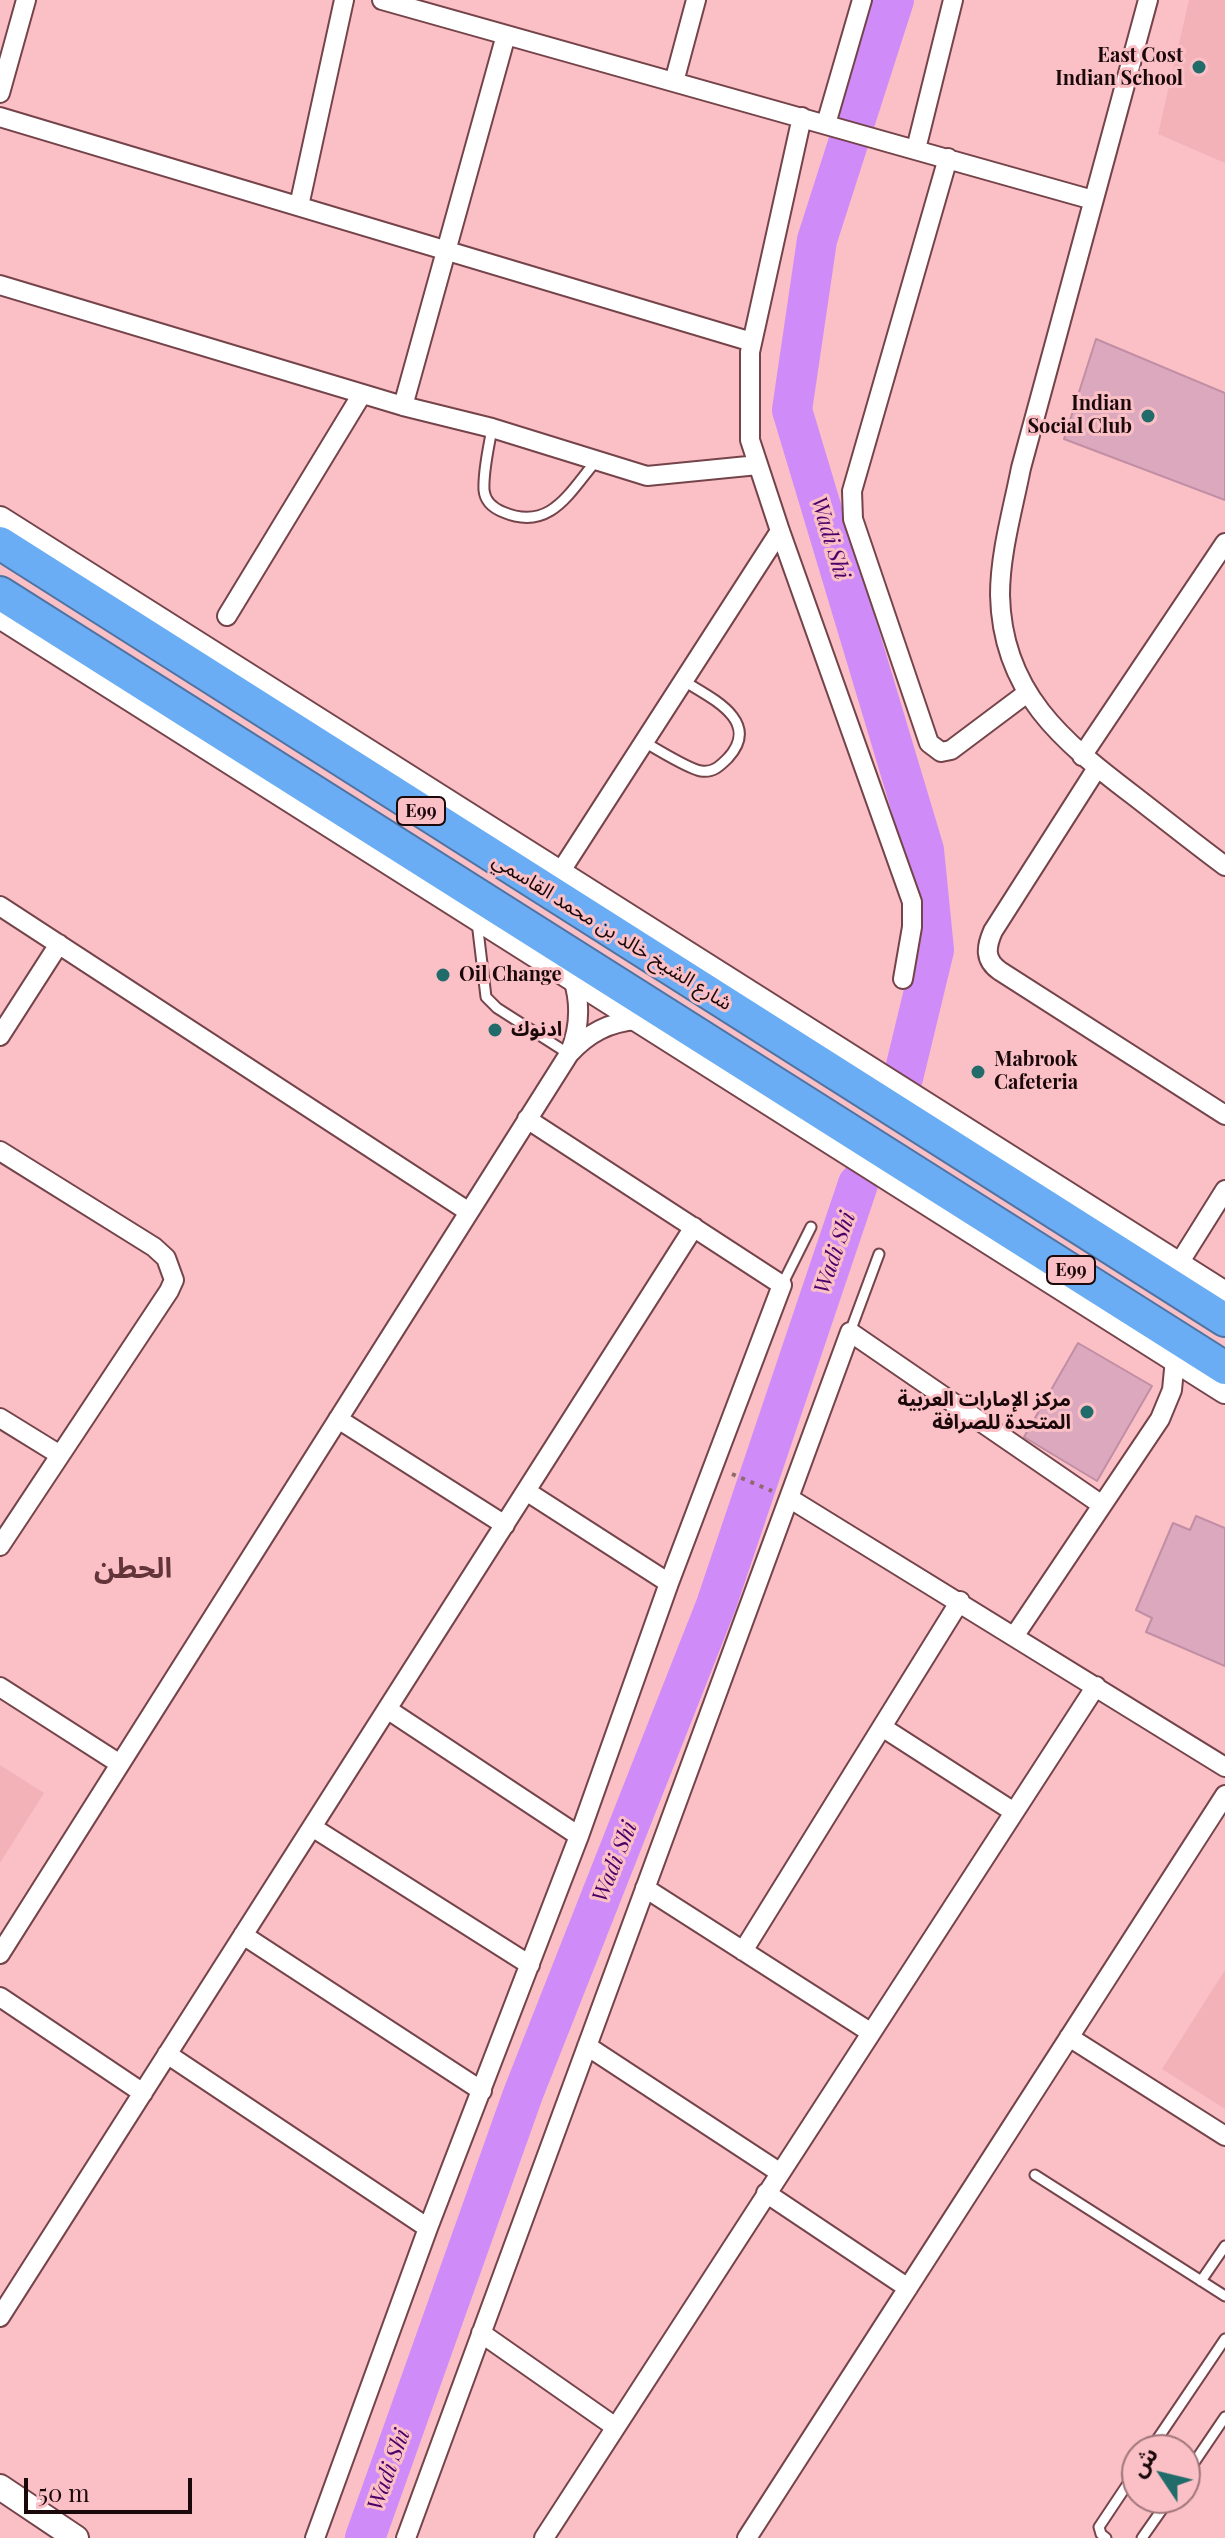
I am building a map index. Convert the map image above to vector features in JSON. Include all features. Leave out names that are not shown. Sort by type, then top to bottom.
[{"type":"highway","name":"شارع الشيخ خالد بن محمد القاسمي","points":[[0,543],[102,596],[662,951],[843,1078],[1225,1320]]},
{"type":"highway","name":"شارع الشيخ خالد بن محمد القاسمي","points":[[0,593],[319,806],[773,1093],[819,1112],[1225,1368]]},
{"type":"street","points":[[0,93],[26,0]]},
{"type":"street","points":[[299,206],[344,0]]},
{"type":"street","points":[[382,0],[1093,200]]},
{"type":"street","points":[[674,82],[696,0]]},
{"type":"street","points":[[826,124],[862,0]]},
{"type":"street","points":[[916,149],[953,0]]},
{"type":"street","points":[[1148,0],[1021,468],[1006,538],[1000,592],[1004,634],[1027,693],[1049,724],[1090,762],[1225,866]]},
{"type":"street","points":[[403,406],[506,35]]},
{"type":"street","points":[[0,117],[752,342]]},
{"type":"street","points":[[802,117],[752,342],[750,440],[912,902],[912,927],[903,979]]},
{"type":"street","points":[[948,158],[852,491],[853,519],[929,743],[941,752],[951,750],[1027,693]]},
{"type":"street","points":[[0,285],[647,476],[758,465]]},
{"type":"street","points":[[227,616],[362,394]]},
{"type":"street","points":[[0,519],[102,596],[559,874],[662,951],[1225,1294]]},
{"type":"street","points":[[559,874],[780,531]]},
{"type":"street","points":[[1225,543],[1090,762],[993,931],[987,956],[992,966],[1225,1115]]},
{"type":"street","points":[[0,616],[319,806],[477,919],[637,1020],[773,1093],[1225,1391]]},
{"type":"street","points":[[0,906],[469,1212]]},
{"type":"street","points":[[0,1036],[59,944]]},
{"type":"street","points":[[569,1054],[578,1025],[579,1009],[573,979]]},
{"type":"street","points":[[0,1954],[569,1054],[592,1033],[622,1021],[637,1020]]},
{"type":"street","points":[[315,2538],[782,1285],[527,1119]]},
{"type":"street","points":[[0,1151],[154,1247],[166,1258],[174,1280],[0,1546]]},
{"type":"street","points":[[1178,1265],[1225,1190]]},
{"type":"street","points":[[0,2317],[694,1227]]},
{"type":"street","points":[[406,2538],[645,1888],[782,1495],[850,1332],[1102,1505]]},
{"type":"street","points":[[1015,1635],[1167,1405],[1175,1374],[1175,1359]]},
{"type":"street","points":[[0,1418],[60,1455]]},
{"type":"street","points":[[338,1419],[505,1525]]},
{"type":"street","points":[[526,1491],[669,1583]]},
{"type":"street","points":[[782,1495],[960,1601],[1225,1767]]},
{"type":"street","points":[[743,1951],[960,1601]]},
{"type":"street","points":[[544,2538],[1096,1686]]},
{"type":"street","points":[[0,1687],[120,1764]]},
{"type":"street","points":[[387,1709],[579,1836]]},
{"type":"street","points":[[882,1727],[1014,1812]]},
{"type":"street","points":[[747,2538],[1225,1795]]},
{"type":"street","points":[[312,1827],[530,1965]]},
{"type":"street","points":[[645,1888],[870,2032]]},
{"type":"street","points":[[243,1935],[482,2091]]},
{"type":"street","points":[[0,1997],[143,2093]]},
{"type":"street","points":[[1069,2037],[1225,2136]]},
{"type":"street","points":[[587,2046],[779,2172]]},
{"type":"street","points":[[167,2054],[428,2228]]},
{"type":"street","points":[[766,2193],[908,2288]]},
{"type":"street","points":[[481,2333],[614,2426]]},
{"type":"street","points":[[0,2487],[76,2538]]},
{"type":"lane","points":[[492,428],[484,492],[492,508],[516,518],[540,518],[562,501],[596,461]]},
{"type":"lane","points":[[644,742],[701,771],[716,770],[740,741],[738,724],[726,708],[684,681]]},
{"type":"lane","points":[[477,919],[486,997],[497,1008],[569,1054]]},
{"type":"lane","points":[[782,1285],[811,1227]]},
{"type":"lane","points":[[850,1332],[879,1254]]},
{"type":"lane","points":[[1035,2175],[1225,2296]]},
{"type":"lane","points":[[1201,2281],[1225,2246]]},
{"type":"lane","points":[[1161,2434],[1225,2339]]},
{"type":"lane","points":[[1201,2452],[1225,2417]]},
{"type":"lane","points":[[1106,2538],[1099,2527],[1121,2494]]},
{"type":"lane","points":[[1142,2538],[1159,2514]]},
{"type":"path","points":[[728,1472],[782,1495]]},
{"type":"shaded area","name":"East Cost Indian School","points":[[1189,0],[1225,0],[1225,163],[1158,134]]},
{"type":"shaded area","points":[[0,1765],[44,1793],[0,1863]]},
{"type":"shaded area","points":[[1225,1970],[1225,2109],[1162,2069]]},
{"type":"building","name":"Indian Social Club","points":[[1096,339],[1225,393],[1225,500],[1064,439]]},
{"type":"building","name":"مركز الإمارات العربية المتحدة للصرافة","points":[[1078,1343],[1152,1386],[1097,1481],[1024,1437]]},
{"type":"building","points":[[1196,1516],[1225,1528],[1225,1666],[1146,1632],[1152,1618],[1136,1610],[1173,1523],[1190,1530]]},
{"type":"waterway","name":"Wadi Shi","points":[[894,0],[817,240],[792,410],[924,850],[934,950],[903,1078]]},
{"type":"waterway","name":"Wadi Shi","points":[[365,2538],[523,2094],[716,1605],[858,1184]]},
{"type":"place","name":"East Cost Indian School","points":[[1199,67]]},
{"type":"place","name":"Indian Social Club","points":[[1148,416]]},
{"type":"place","name":"Oil Change","points":[[443,975]]},
{"type":"place","name":"ادنوك","points":[[495,1030]]},
{"type":"place","name":"Mabrook Cafeteria","points":[[978,1072]]},
{"type":"place","name":"مركز الإمارات العربية المتحدة للصرافة","points":[[1087,1412]]},
{"type":"district","name":"الحطن","points":[[133,1569]]}]
